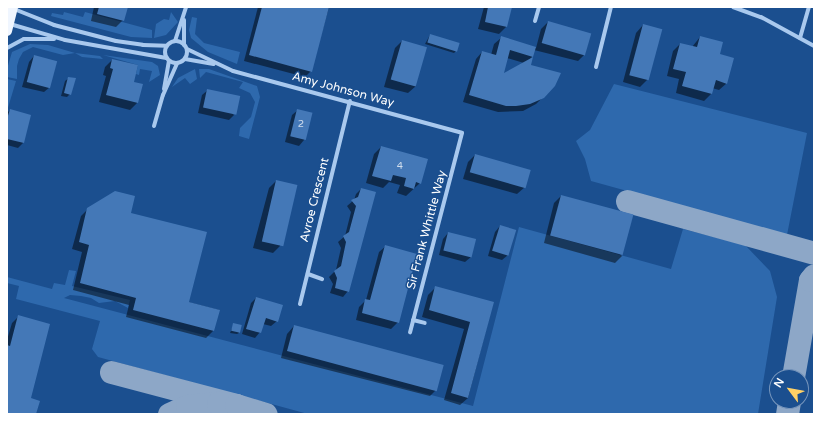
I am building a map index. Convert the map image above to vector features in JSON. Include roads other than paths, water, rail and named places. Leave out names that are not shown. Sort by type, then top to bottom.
[{"type":"main road","points":[[8,26],[11,8]]},
{"type":"street","points":[[11,8],[54,25],[129,43],[166,46],[175,41],[186,7]]},
{"type":"street","points":[[535,22],[539,7]]},
{"type":"street","points":[[596,67],[611,7]]},
{"type":"street","points":[[733,7],[761,17],[814,46]]},
{"type":"street","points":[[800,38],[809,7]]},
{"type":"street","points":[[154,126],[163,95],[178,63],[185,59],[186,47],[184,17]]},
{"type":"street","points":[[8,26],[65,40],[178,63]]},
{"type":"street","points":[[7,48],[24,39],[65,40]]},
{"type":"street","points":[[175,41],[186,47]]},
{"type":"street","points":[[163,95],[167,60],[164,52],[166,46]]},
{"type":"street","name":"Amy Johnson Way","points":[[186,47],[218,65]]},
{"type":"street","name":"Amy Johnson Way","points":[[185,59],[218,65],[270,81],[350,101],[462,133]]},
{"type":"street","name":"Avroe Crescent","points":[[300,304],[350,101]]},
{"type":"street","name":"Sir Frank Whittle Way","points":[[410,332],[462,133]]},
{"type":"street","points":[[308,274],[322,278]]},
{"type":"street","points":[[414,320],[426,323]]}]
